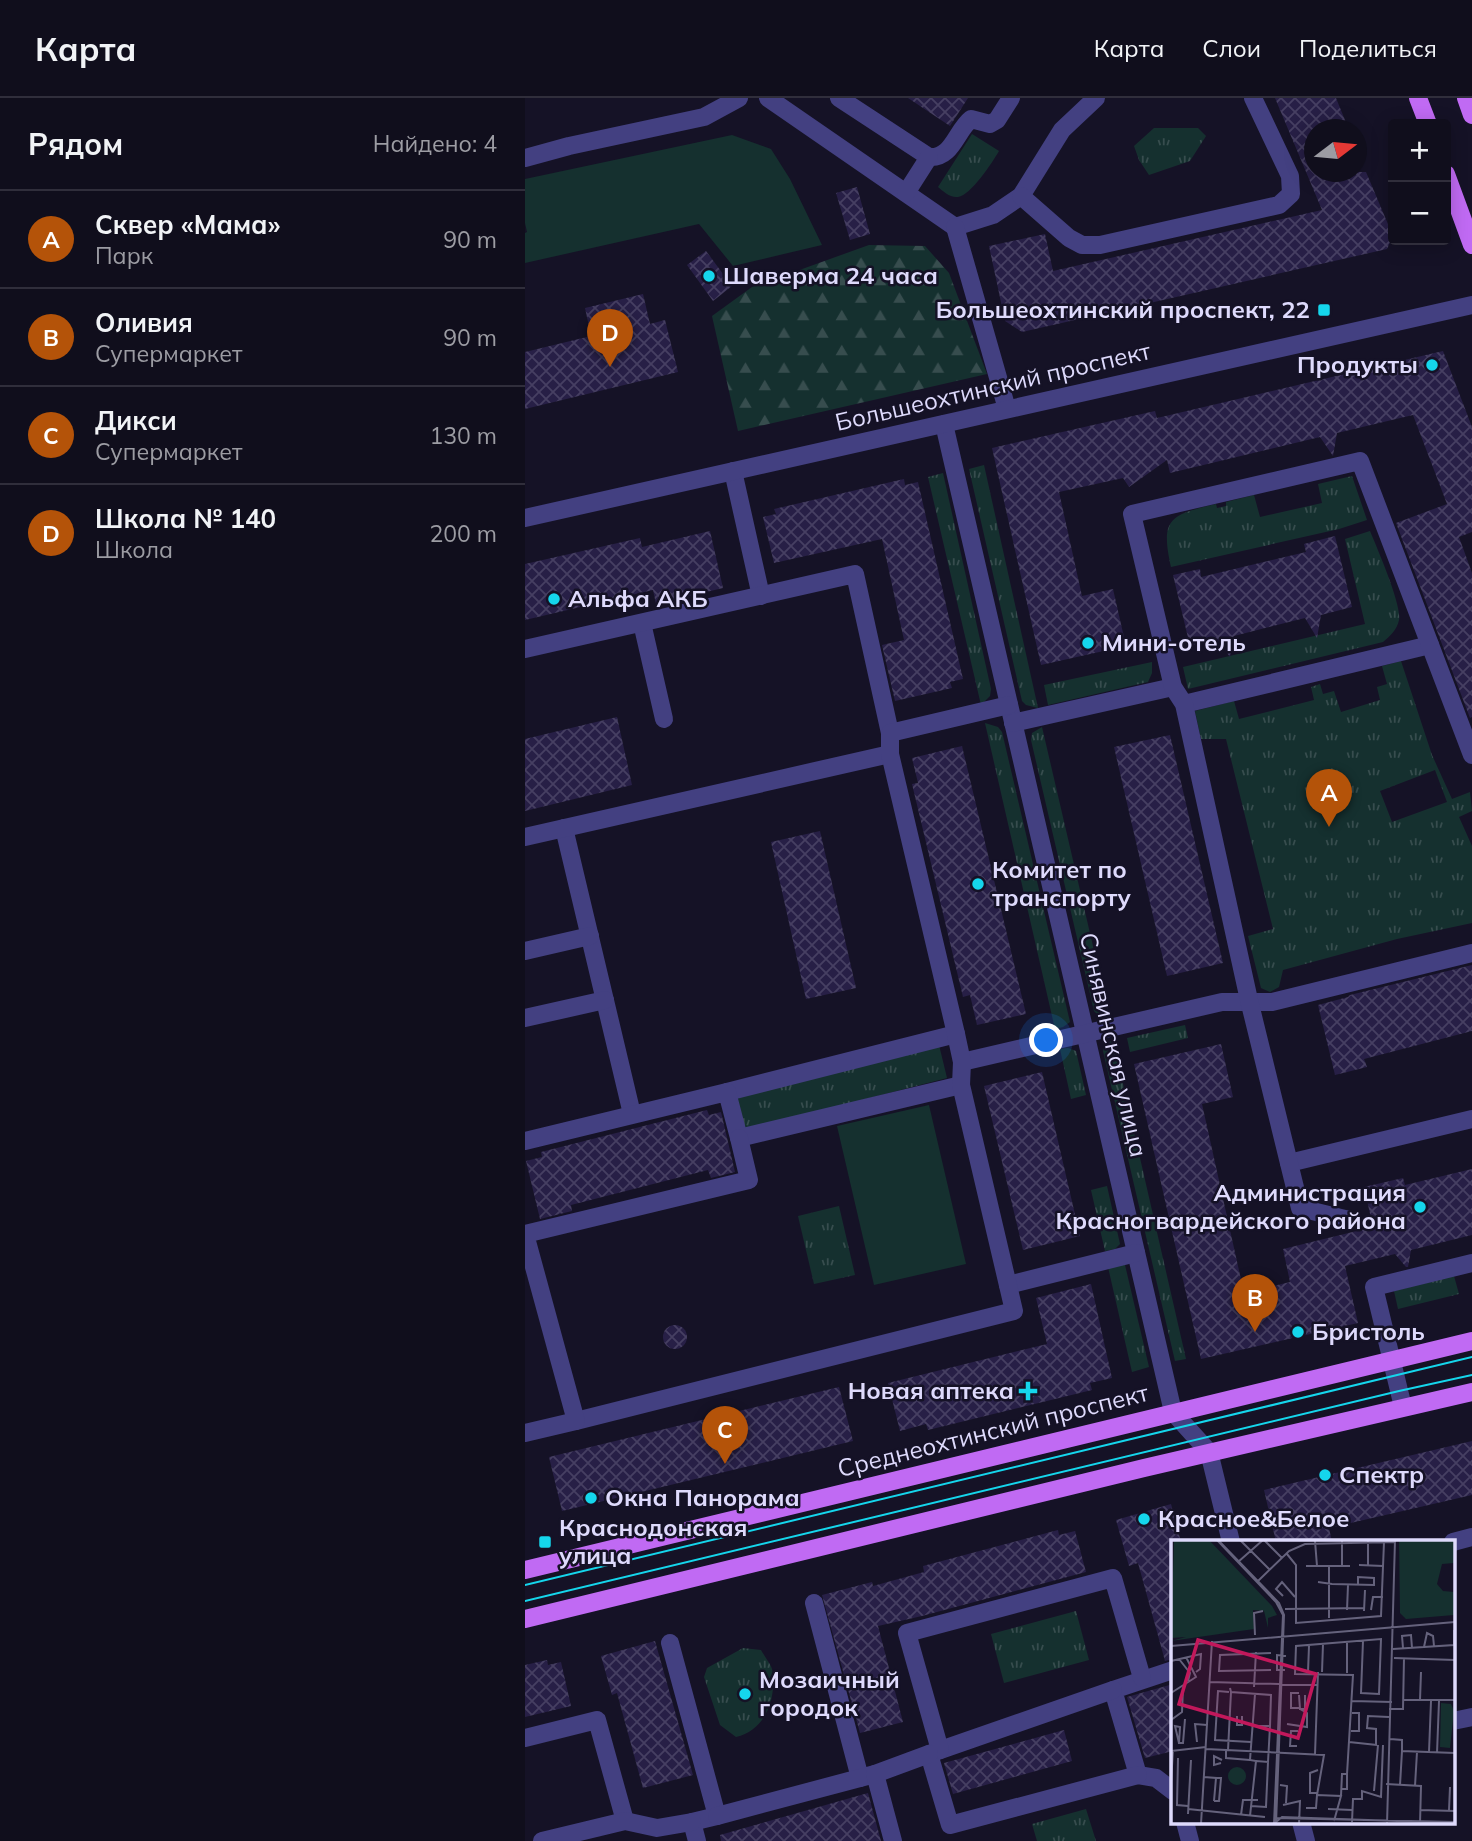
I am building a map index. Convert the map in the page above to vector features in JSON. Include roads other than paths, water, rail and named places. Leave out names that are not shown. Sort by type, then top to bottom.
[{"type":"main road","points":[[1418,98],[1426,119]]},
{"type":"main road","points":[[1465,98],[1472,116]]},
{"type":"main road","points":[[1449,182],[1472,245]]},
{"type":"main road","name":"Среднеохтинский проспект","points":[[525,1570],[1472,1341]]},
{"type":"main road","points":[[525,1619],[1209,1452],[1472,1391]]},
{"type":"street","points":[[525,158],[569,145],[704,117],[739,98]]},
{"type":"street","points":[[768,98],[954,227],[1007,410]]},
{"type":"street","points":[[839,98],[929,157],[938,158],[945,154],[971,119],[990,124],[997,120],[1011,98]]},
{"type":"street","points":[[954,227],[993,215],[1021,196],[1062,130],[1096,98]]},
{"type":"street","points":[[1021,196],[1069,238],[1083,245],[1100,245],[1279,205],[1291,194],[1290,176],[1254,98]]},
{"type":"street","points":[[906,194],[929,157]]},
{"type":"street","name":"Большеохтинский проспект","points":[[525,517],[1472,305]]},
{"type":"street","name":"Синявинская улица","points":[[944,424],[1173,1412],[1209,1452],[1231,1540]]},
{"type":"street","points":[[1349,1220],[1300,1208],[1249,1000],[1184,704],[1173,687],[1132,514],[1360,461],[1472,755]]},
{"type":"street","points":[[733,471],[761,596]]},
{"type":"street","points":[[525,649],[855,574],[890,733],[890,754],[962,1062],[961,1085],[1014,1311],[525,1433]]},
{"type":"street","points":[[642,623],[664,719]]},
{"type":"street","points":[[1184,704],[1430,645]]},
{"type":"street","points":[[890,733],[1173,687]]},
{"type":"street","points":[[525,837],[890,754]]},
{"type":"street","points":[[564,828],[632,1114]]},
{"type":"street","points":[[525,951],[590,936]]},
{"type":"street","points":[[962,1062],[1221,1002],[1272,1002],[1472,953]]},
{"type":"street","points":[[525,1018],[605,1000]]},
{"type":"street","points":[[525,1140],[956,1034]]},
{"type":"street","points":[[739,1138],[961,1085]]},
{"type":"street","points":[[576,1420],[525,1234],[749,1180],[727,1091]]},
{"type":"street","points":[[1289,1163],[1472,1119]]},
{"type":"street","points":[[1008,1285],[1136,1253]]},
{"type":"street","points":[[1403,1407],[1374,1287],[1472,1264]]},
{"type":"street","points":[[1455,1541],[1472,1537]]},
{"type":"street","points":[[1142,1678],[1113,1578],[907,1633],[952,1833],[1138,1775],[1156,1778],[1171,1789]]},
{"type":"street","points":[[814,1602],[868,1776],[893,1841]]},
{"type":"street","points":[[670,1643],[717,1816]]},
{"type":"street","points":[[542,1841],[625,1821],[657,1828],[692,1822],[868,1776],[1142,1678],[1171,1671]]},
{"type":"street","points":[[1113,1690],[1138,1775]]},
{"type":"street","points":[[525,1738],[597,1720],[625,1821]]},
{"type":"street","points":[[692,1822],[697,1841]]},
{"type":"street","points":[[1186,1824],[1190,1841]]},
{"type":"tram line","points":[[525,1585],[1472,1357]]},
{"type":"tram line","points":[[525,1601],[1472,1375]]},
{"type":"place","name":"Шаверма 24 часа","points":[[709,276]]},
{"type":"place","name":"Большеохтинский проспект, 22","points":[[1324,310]]},
{"type":"place","name":"Продукты","points":[[1432,365]]},
{"type":"place","name":"Школа № 140","points":[[610,367]]},
{"type":"place","name":"Альфа АКБ","points":[[554,599]]},
{"type":"place","name":"Мини-отель","points":[[1088,643]]},
{"type":"place","name":"Сквер «Мама»","points":[[1329,827]]},
{"type":"place","name":"Комитет по транспорту","points":[[978,884]]},
{"type":"place","name":"Администрация Красногвардейского района","points":[[1420,1207]]},
{"type":"place","name":"Оливия","points":[[1255,1332]]},
{"type":"place","name":"Бристоль","points":[[1298,1332]]},
{"type":"place","name":"Новая аптека","points":[[1028,1391]]},
{"type":"place","name":"Дикси","points":[[725,1464]]},
{"type":"place","name":"Спектр","points":[[1325,1475]]},
{"type":"place","name":"Окна Панорама","points":[[591,1498]]},
{"type":"place","name":"Красное&Белое","points":[[1144,1519]]},
{"type":"place","name":"Краснодонская улица","points":[[545,1542]]},
{"type":"place","name":"Мозаичный городок","points":[[745,1694]]}]
